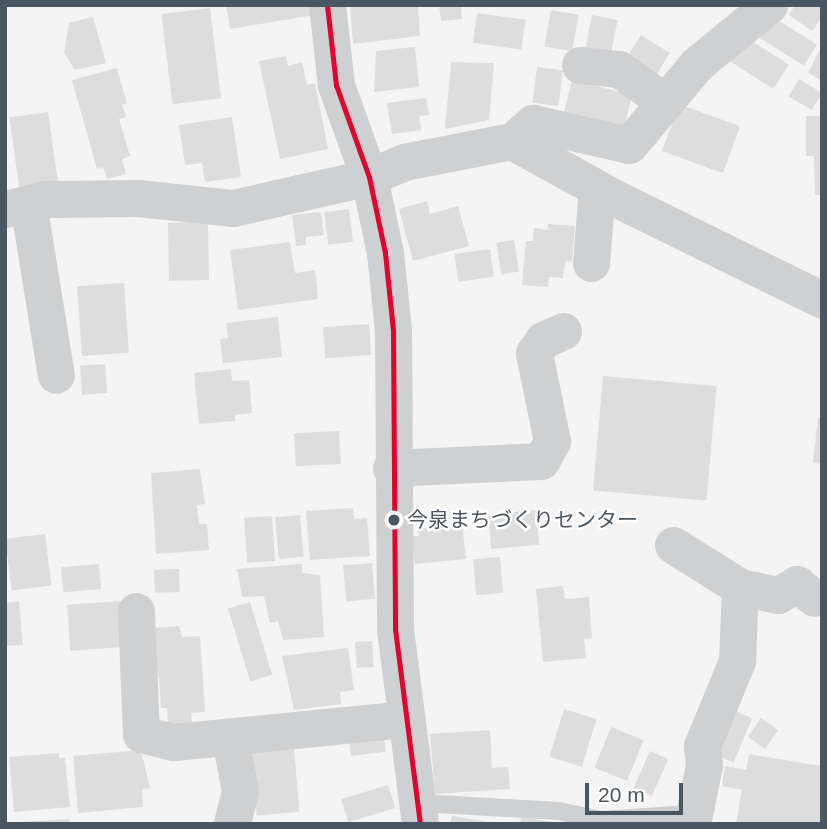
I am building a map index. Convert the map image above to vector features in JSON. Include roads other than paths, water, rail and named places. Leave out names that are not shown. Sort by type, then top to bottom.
[{"type":"street","points":[[327,5],[335,85],[369,177],[385,253],[393,331],[391,468],[395,629],[420,814]]},
{"type":"street","points":[[56,375],[17,206],[138,198],[233,208],[369,177],[404,162],[512,141],[533,122],[629,145],[697,64],[769,5]]},
{"type":"street","points":[[580,65],[619,69],[664,102]]},
{"type":"street","points":[[512,141],[597,188],[822,300]]},
{"type":"street","points":[[591,264],[597,188]]},
{"type":"street","points":[[391,468],[541,461],[552,441],[534,353],[543,340],[563,331]]},
{"type":"street","points":[[673,545],[740,587],[778,595],[797,584],[814,598]]},
{"type":"street","points":[[691,824],[704,765],[702,746],[737,661],[740,587]]},
{"type":"street","points":[[136,611],[141,734],[174,742],[406,719]]},
{"type":"street","points":[[230,738],[240,791],[232,824]]},
{"type":"lane","points":[[420,814],[559,811],[601,820],[674,815],[691,824]]},
{"type":"place","name":"今泉まちづくりセンター","points":[[394,520]]}]
